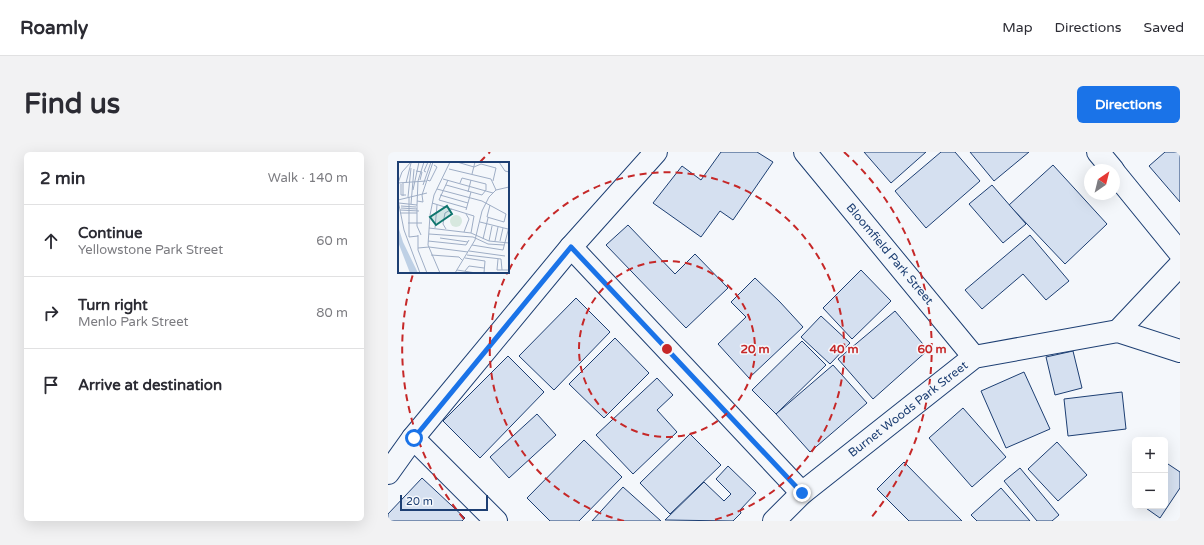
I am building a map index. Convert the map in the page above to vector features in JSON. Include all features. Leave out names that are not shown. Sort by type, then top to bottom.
[{"type":"street","points":[[388,473],[414,438],[571,247],[656,152]]},
{"type":"street","name":"Bloomfield Park Street","points":[[805,152],[974,357]]},
{"type":"street","points":[[1098,152],[1107,164]]},
{"type":"street","points":[[1120,180],[1180,253]]},
{"type":"street","points":[[571,247],[802,493]]},
{"type":"street","points":[[1118,331],[1180,265]]},
{"type":"street","name":"Burnet Woods Park Street","points":[[774,521],[802,493],[974,357],[1118,331],[1180,351]]},
{"type":"street","points":[[414,438],[496,521]]},
{"type":"building","points":[[721,152],[757,152],[773,162],[733,220],[720,211],[701,237],[653,203],[682,166],[701,180]]},
{"type":"building","points":[[864,152],[926,152],[891,183]]},
{"type":"building","points":[[941,152],[955,152],[980,181],[926,228],[895,191]]},
{"type":"building","points":[[970,152],[1029,152],[994,181]]},
{"type":"building","points":[[1165,152],[1180,152],[1180,202],[1149,166]]},
{"type":"building","points":[[1053,165],[1107,224],[1065,264],[1009,205]]},
{"type":"building","points":[[992,185],[1026,224],[1003,243],[969,204]]},
{"type":"building","points":[[628,225],[675,274],[695,254],[728,288],[686,328],[606,245]]},
{"type":"building","points":[[1030,235],[1069,281],[1046,300],[1023,274],[982,309],[965,290]]},
{"type":"building","points":[[861,270],[891,301],[852,339],[823,308]]},
{"type":"building","points":[[755,278],[803,327],[749,378],[718,344],[746,317],[731,302]]},
{"type":"building","points":[[576,298],[610,332],[554,390],[519,356]]},
{"type":"building","points":[[895,311],[928,350],[873,399],[838,359]]},
{"type":"building","points":[[821,316],[850,343],[830,364],[801,337]]},
{"type":"building","points":[[615,338],[649,373],[604,418],[569,384]]},
{"type":"building","points":[[802,341],[826,365],[776,414],[752,390]]},
{"type":"building","points":[[1073,351],[1082,388],[1055,395],[1046,357]]},
{"type":"building","points":[[508,356],[544,392],[480,458],[443,421]]},
{"type":"building","points":[[833,365],[867,403],[810,452],[776,414]]},
{"type":"building","points":[[1024,372],[1050,429],[1006,448],[981,391]]},
{"type":"building","points":[[657,378],[673,395],[657,410],[677,432],[633,474],[596,435]]},
{"type":"building","points":[[1122,392],[1126,429],[1068,436],[1064,399]]},
{"type":"building","points":[[963,408],[1006,457],[972,487],[929,438]]},
{"type":"building","points":[[537,414],[556,435],[509,478],[490,457]]},
{"type":"building","points":[[690,434],[721,465],[670,514],[640,483]]},
{"type":"building","points":[[584,440],[622,477],[579,521],[550,521],[527,498]]},
{"type":"building","points":[[1057,442],[1087,475],[1058,501],[1028,469]]},
{"type":"building","points":[[904,462],[962,521],[909,521],[877,489]]},
{"type":"building","points":[[1168,464],[1180,472],[1180,488],[1168,506]]},
{"type":"building","points":[[728,466],[756,493],[740,510],[741,513],[733,521],[665,520],[704,482],[724,501],[731,494],[716,479]]},
{"type":"building","points":[[1020,468],[1059,515],[1052,521],[1037,521],[1004,481]]},
{"type":"building","points":[[422,478],[465,518],[462,521],[388,521],[388,514]]},
{"type":"building","points":[[623,487],[661,521],[592,521]]},
{"type":"building","points":[[1001,488],[1030,521],[977,521],[971,515]]},
{"type":"building","points":[[1147,509],[1166,509],[1160,518]]},
{"type":"route","points":[[414,438],[571,247],[802,493]]}]
